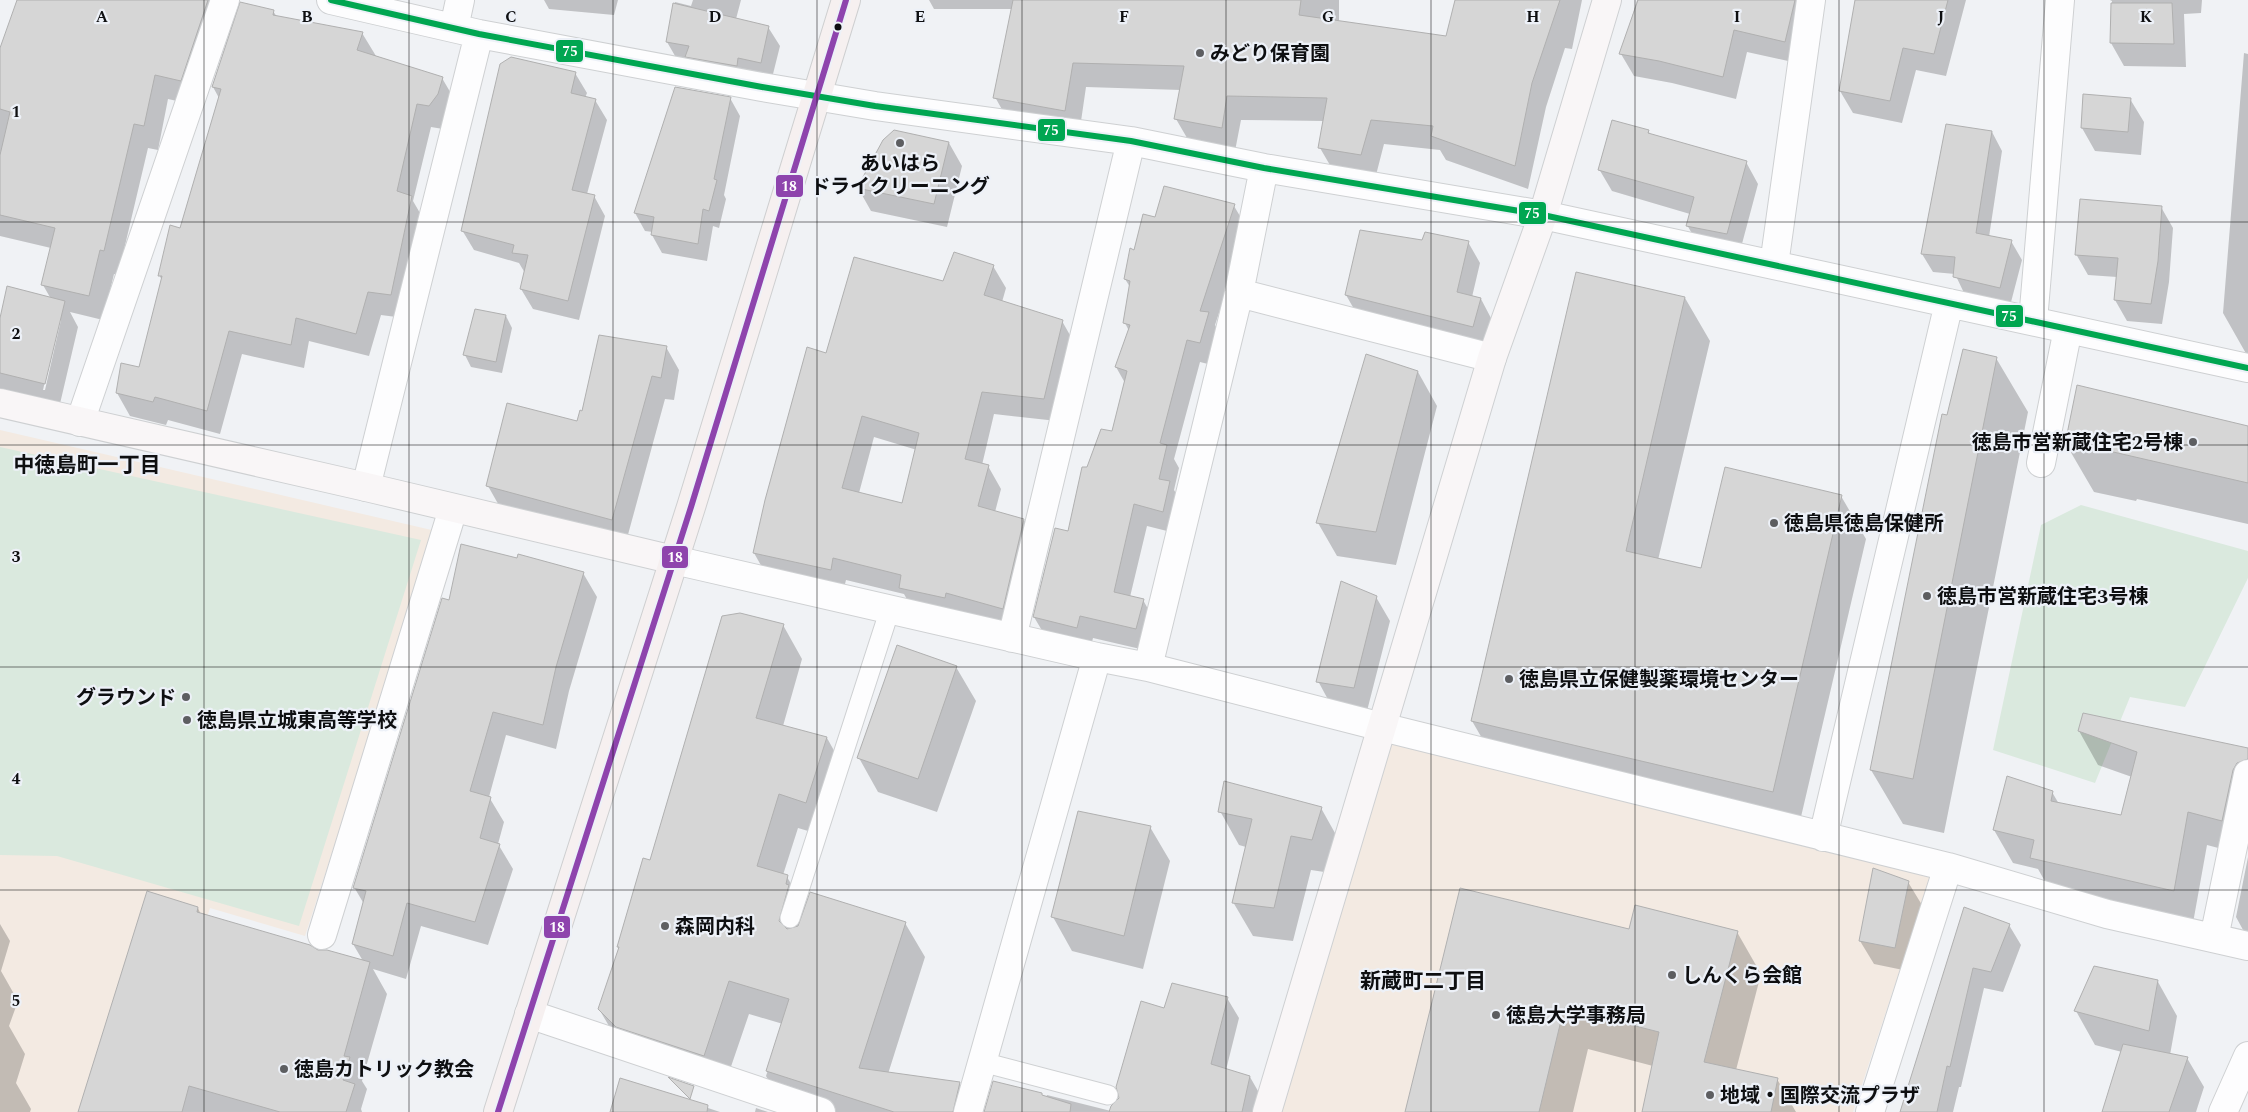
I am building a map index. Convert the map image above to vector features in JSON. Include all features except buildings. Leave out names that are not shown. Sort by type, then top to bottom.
[{"type":"main road","points":[[498,1112],[674,560],[846,0]]},
{"type":"street","points":[[80,422],[225,0]]},
{"type":"street","points":[[331,0],[467,31],[816,97],[1131,141],[1264,168],[1542,215],[2248,368]]},
{"type":"street","points":[[366,487],[467,31],[460,0]]},
{"type":"street","points":[[1267,1112],[1492,358],[1542,215],[1607,0]]},
{"type":"street","points":[[1774,265],[1811,0]]},
{"type":"street","points":[[2033,321],[2060,0]]},
{"type":"street","points":[[1012,638],[1131,141]]},
{"type":"street","points":[[1148,667],[1239,293],[1264,168]]},
{"type":"street","points":[[1239,293],[1492,358]]},
{"type":"street","points":[[1823,836],[1949,303]]},
{"type":"street","points":[[2041,463],[2068,329]]},
{"type":"street","points":[[0,404],[366,487],[453,509],[1012,638],[1148,667],[1948,867],[2107,914],[2248,946]]},
{"type":"street","points":[[322,935],[453,509]]},
{"type":"street","points":[[968,1112],[1097,657]]},
{"type":"street","points":[[2214,938],[2248,774]]},
{"type":"street","points":[[1870,1112],[1948,867]]},
{"type":"street","points":[[529,1014],[821,1112]]},
{"type":"street","points":[[2223,1112],[2248,1056]]},
{"type":"lane","points":[[790,918],[890,609]]},
{"type":"lane","points":[[982,1062],[1108,1094]]},
{"type":"shaded area","name":"グラウンド","points":[[0,430],[436,531],[305,936],[210,908],[146,1112],[0,1112]]},
{"type":"shaded area","name":"グラウンド","points":[[0,447],[421,540],[299,926],[57,856],[0,855]]},
{"type":"shaded area","points":[[2081,505],[2248,551],[2248,578],[2185,707],[2130,697],[2095,783],[1993,750],[2041,525]]},
{"type":"shaded area","points":[[1380,727],[1931,875],[1853,1112],[1267,1112]]},
{"type":"transit line","name":"75","points":[[331,0],[479,34],[762,87],[875,106],[1131,141],[1264,168],[1543,215],[2248,368]]},
{"type":"transit line","name":"18","points":[[498,1112],[691,507],[846,0]]},
{"type":"place","name":"みどり保育園","points":[[1200,53]]},
{"type":"place","name":"あいはら ドライクリーニング","points":[[900,143]]},
{"type":"place","name":"徳島市営新蔵住宅2号棟","points":[[2193,442]]},
{"type":"place","name":"徳島県徳島保健所","points":[[1774,523]]},
{"type":"place","name":"徳島市営新蔵住宅3号棟","points":[[1927,596]]},
{"type":"place","name":"徳島県立保健製薬環境センター","points":[[1509,679]]},
{"type":"place","name":"グラウンド","points":[[186,697]]},
{"type":"place","name":"徳島県立城東高等学校","points":[[187,720]]},
{"type":"place","name":"森岡内科","points":[[665,926]]},
{"type":"place","name":"しんくら会館","points":[[1672,975]]},
{"type":"place","name":"徳島大学事務局","points":[[1496,1015]]},
{"type":"place","name":"徳島カトリック教会","points":[[284,1069]]},
{"type":"place","name":"地域・国際交流プラザ","points":[[1710,1095]]},
{"type":"district","name":"中徳島町一丁目","points":[[87,465]]},
{"type":"district","name":"新蔵町二丁目","points":[[1423,981]]}]
